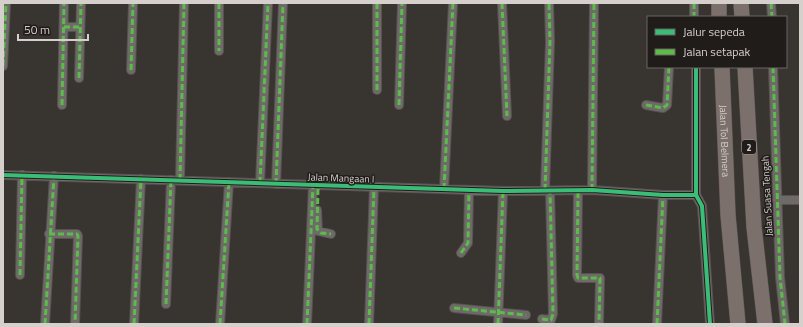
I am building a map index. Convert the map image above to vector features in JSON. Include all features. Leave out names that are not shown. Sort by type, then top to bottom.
[{"type":"highway","name":"Jalan Tol Belmera","points":[[722,68],[728,215]]},
{"type":"highway","name":"2","points":[[744,68],[754,227],[756,324]]},
{"type":"highway","points":[[728,215],[729,324]]},
{"type":"highway","points":[[728,215],[738,324]]},
{"type":"highway","points":[[754,227],[764,324]]},
{"type":"street","points":[[3,66],[6,3]]},
{"type":"street","points":[[62,105],[64,3]]},
{"type":"street","points":[[79,78],[81,3]]},
{"type":"street","points":[[131,70],[133,3]]},
{"type":"street","points":[[180,180],[184,3]]},
{"type":"street","points":[[219,3],[219,51]]},
{"type":"street","points":[[260,183],[268,3]]},
{"type":"street","points":[[276,184],[283,3]]},
{"type":"street","points":[[377,3],[377,90]]},
{"type":"street","points":[[399,105],[402,3]]},
{"type":"street","points":[[444,189],[453,3]]},
{"type":"street","points":[[502,3],[507,116]]},
{"type":"street","points":[[542,319],[551,320],[553,314],[547,190],[550,42],[549,3]]},
{"type":"street","points":[[592,190],[594,3]]},
{"type":"street","points":[[694,3],[694,16]]},
{"type":"street","points":[[771,3],[772,16]]},
{"type":"street","points":[[64,27],[80,27]]},
{"type":"street","points":[[646,105],[663,108],[667,105],[669,68]]},
{"type":"street","points":[[696,68],[696,195],[702,206],[710,324]]},
{"type":"street","name":"Jalan Suasa Tengah","points":[[773,68],[780,277],[785,324]]},
{"type":"street","name":"Jalan Mangaan I","points":[[3,175],[503,191],[547,190],[578,192],[592,190],[663,195],[696,195]]},
{"type":"street","points":[[20,275],[22,175]]},
{"type":"street","points":[[45,324],[54,176]]},
{"type":"street","points":[[134,324],[141,179]]},
{"type":"street","points":[[166,304],[171,180]]},
{"type":"street","points":[[220,324],[229,182]]},
{"type":"street","points":[[315,185],[317,229],[321,233],[332,234]]},
{"type":"street","points":[[307,324],[315,185]]},
{"type":"street","points":[[369,324],[374,187]]},
{"type":"street","points":[[461,253],[468,243],[469,190]]},
{"type":"street","points":[[498,324],[503,191]]},
{"type":"street","points":[[578,192],[577,275],[578,278],[600,278],[599,324]]},
{"type":"street","points":[[657,324],[663,195]]},
{"type":"street","points":[[777,200],[800,200]]},
{"type":"street","points":[[50,234],[77,234],[78,236],[75,324]]},
{"type":"street","points":[[454,308],[498,311],[526,315]]},
{"type":"marked path","points":[[3,66],[6,3]]},
{"type":"marked path","points":[[62,105],[64,3]]},
{"type":"marked path","points":[[79,78],[81,3]]},
{"type":"marked path","points":[[131,70],[133,3]]},
{"type":"marked path","points":[[180,180],[184,3]]},
{"type":"marked path","points":[[219,3],[219,51]]},
{"type":"marked path","points":[[260,183],[268,3]]},
{"type":"marked path","points":[[276,184],[283,3]]},
{"type":"marked path","points":[[377,3],[377,90]]},
{"type":"marked path","points":[[399,105],[402,3]]},
{"type":"marked path","points":[[444,189],[453,3]]},
{"type":"marked path","points":[[502,3],[507,116]]},
{"type":"marked path","points":[[545,190],[550,42],[549,3]]},
{"type":"marked path","points":[[592,190],[594,3]]},
{"type":"marked path","points":[[694,3],[694,16]]},
{"type":"marked path","points":[[771,3],[772,16]]},
{"type":"marked path","points":[[64,27],[80,27]]},
{"type":"marked path","points":[[646,105],[663,108],[667,105],[669,68]]},
{"type":"marked path","points":[[773,68],[780,277],[785,324]]},
{"type":"marked path","points":[[20,275],[22,175]]},
{"type":"marked path","points":[[45,324],[54,176]]},
{"type":"marked path","points":[[134,324],[141,179]]},
{"type":"marked path","points":[[166,304],[171,180]]},
{"type":"marked path","points":[[220,324],[229,182]]},
{"type":"marked path","points":[[307,324],[313,185]]},
{"type":"marked path","points":[[369,324],[374,187]]},
{"type":"marked path","points":[[318,189],[317,229],[321,233],[331,234]]},
{"type":"marked path","points":[[461,253],[468,243],[469,190]]},
{"type":"marked path","points":[[498,324],[503,191]]},
{"type":"marked path","points":[[542,319],[551,320],[553,314],[550,191]]},
{"type":"marked path","points":[[578,192],[577,275],[578,278],[600,278],[599,324]]},
{"type":"marked path","points":[[657,324],[663,195]]},
{"type":"marked path","points":[[49,234],[77,234],[78,236],[75,324]]},
{"type":"marked path","points":[[454,308],[526,315]]},
{"type":"cycle path","points":[[696,68],[696,195],[702,206],[710,324]]},
{"type":"cycle path","points":[[3,175],[503,191],[592,190],[663,195],[696,195]]}]
